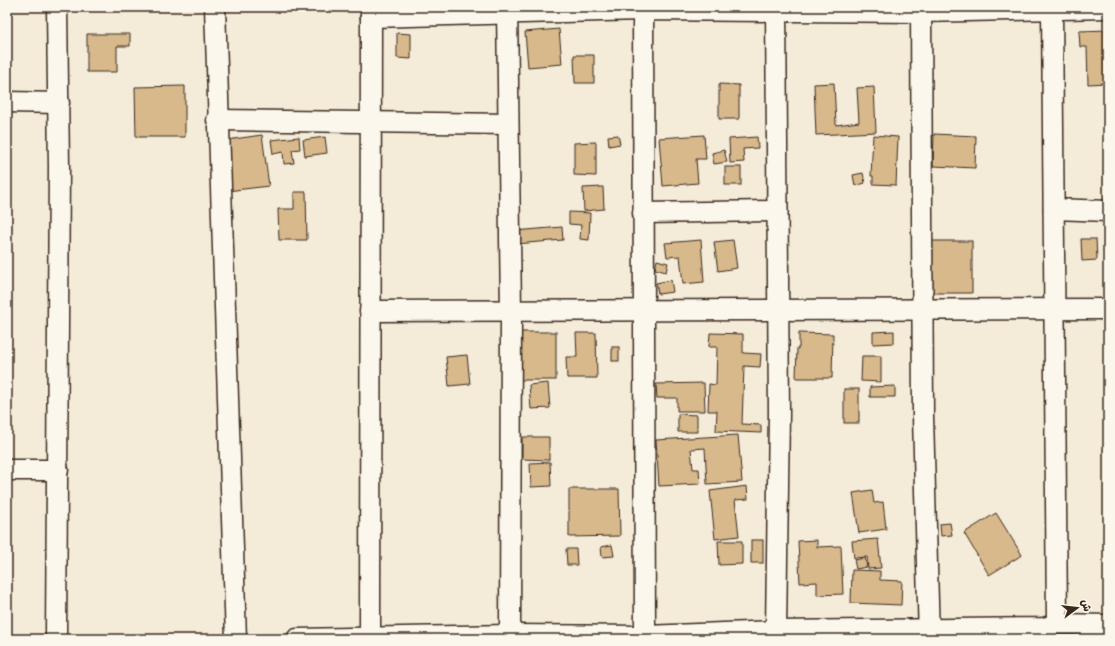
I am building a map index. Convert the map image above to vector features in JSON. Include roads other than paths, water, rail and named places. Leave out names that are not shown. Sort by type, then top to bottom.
[{"type":"street","points":[[56,639],[58,470],[57,7]]},
{"type":"street","points":[[215,7],[217,120],[236,639]]},
{"type":"street","points":[[1048,630],[1054,309],[1052,8]]},
{"type":"street","points":[[370,638],[371,12],[643,9],[1108,8]]},
{"type":"street","points":[[643,9],[645,636]]},
{"type":"street","points":[[776,9],[779,413],[776,631]]},
{"type":"street","points":[[921,9],[922,311],[929,634]]},
{"type":"street","points":[[508,11],[511,312],[510,637]]},
{"type":"street","points":[[7,102],[58,103]]},
{"type":"street","points":[[217,120],[508,124]]},
{"type":"street","points":[[1054,210],[1108,210]]},
{"type":"street","points":[[643,213],[777,211]]},
{"type":"street","points":[[370,311],[511,312],[643,309],[922,311],[1108,309]]},
{"type":"street","points":[[7,470],[58,470]]},
{"type":"street","points":[[297,639],[645,636],[776,631],[929,634],[1048,630],[1108,625]]}]
